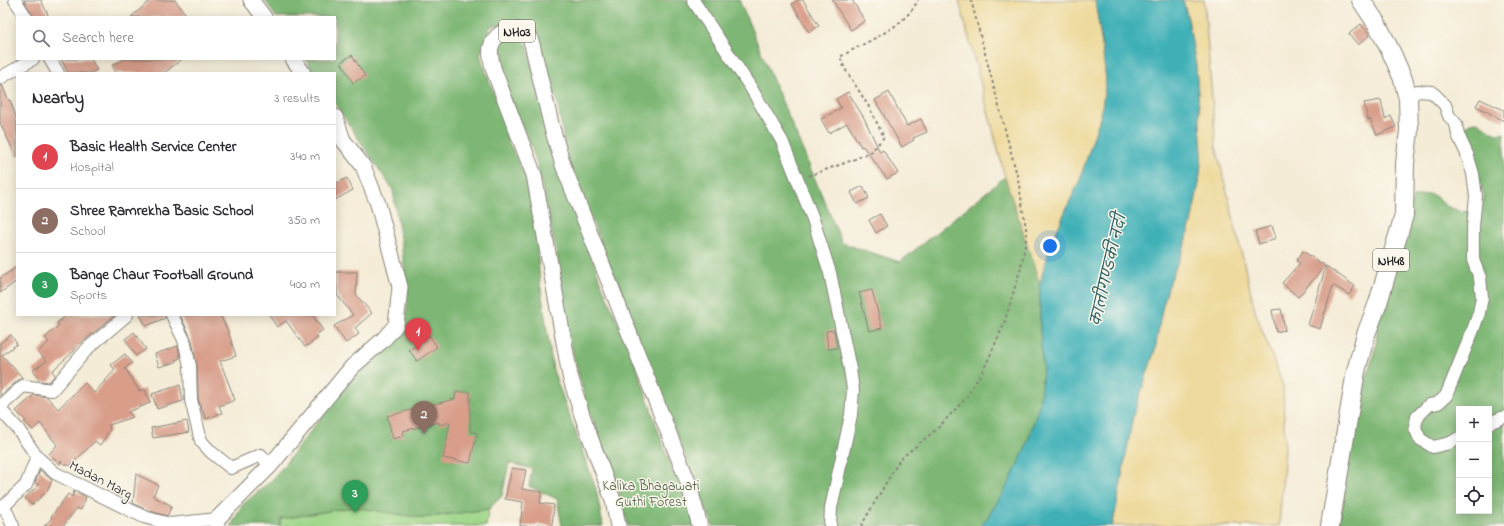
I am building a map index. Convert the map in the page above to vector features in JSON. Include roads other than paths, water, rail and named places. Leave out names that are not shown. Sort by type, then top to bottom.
[{"type":"highway","name":"NH48","points":[[1330,526],[1356,371],[1366,334],[1378,303],[1404,215],[1405,163],[1409,131],[1408,99],[1403,79],[1377,24],[1361,0]]},
{"type":"main road","points":[[251,0],[263,16]]},
{"type":"main road","name":"NH03","points":[[618,526],[613,500],[582,415],[570,376],[534,175],[525,147],[498,81],[491,57],[491,47],[494,40],[497,35],[504,31],[514,30],[529,36],[552,128],[563,165],[685,475],[700,526]]},
{"type":"main road","points":[[294,60],[303,72]]},
{"type":"main road","points":[[217,523],[270,466],[352,367],[384,339],[396,325],[400,287],[378,204],[363,166],[343,140],[336,121]]},
{"type":"street","points":[[16,0],[25,16]]},
{"type":"street","points":[[693,0],[751,88],[782,141],[813,219],[830,273],[853,390],[851,414],[831,508],[830,526]]},
{"type":"street","points":[[0,78],[31,60]]},
{"type":"street","points":[[51,60],[57,72]]},
{"type":"street","points":[[1408,99],[1417,91],[1432,92],[1445,105],[1449,116],[1456,124],[1458,135],[1467,154],[1473,174],[1476,196],[1472,260],[1480,278],[1482,297],[1479,313],[1466,349],[1446,396],[1438,403],[1429,405],[1417,417],[1416,428],[1420,439],[1434,448],[1456,440]]},
{"type":"street","points":[[0,408],[23,386],[52,390],[88,348],[126,316]]},
{"type":"street","points":[[172,316],[184,340],[190,366],[191,400],[201,441],[211,452],[231,468],[261,455],[270,466]]},
{"type":"street","name":"Madan Marg","points":[[0,408],[18,429],[37,457],[55,473],[144,518],[170,524],[217,523]]},
{"type":"street","points":[[1492,422],[1504,417]]},
{"type":"street","points":[[13,526],[2,507],[26,485],[37,457]]},
{"type":"water","name":"कालीगण्डकी नदी","points":[[1095,0],[1183,0],[1188,19],[1196,66],[1202,153],[1199,183],[1191,223],[1185,245],[1169,284],[1162,309],[1155,350],[1133,416],[1112,526],[981,526],[1008,485],[1026,447],[1039,406],[1043,370],[1040,330],[1040,284],[1049,249],[1079,182],[1101,115],[1106,80]]},
{"type":"place","name":"Basic Health Service Center","points":[[418,351]]},
{"type":"place","name":"Shree Ramrekha Basic School","points":[[424,434]]},
{"type":"place","name":"Bange Chaur Football Ground","points":[[355,513]]},
{"type":"park label","name":"Kalika Bhagawati Guthi Forest","points":[[651,494]]}]
